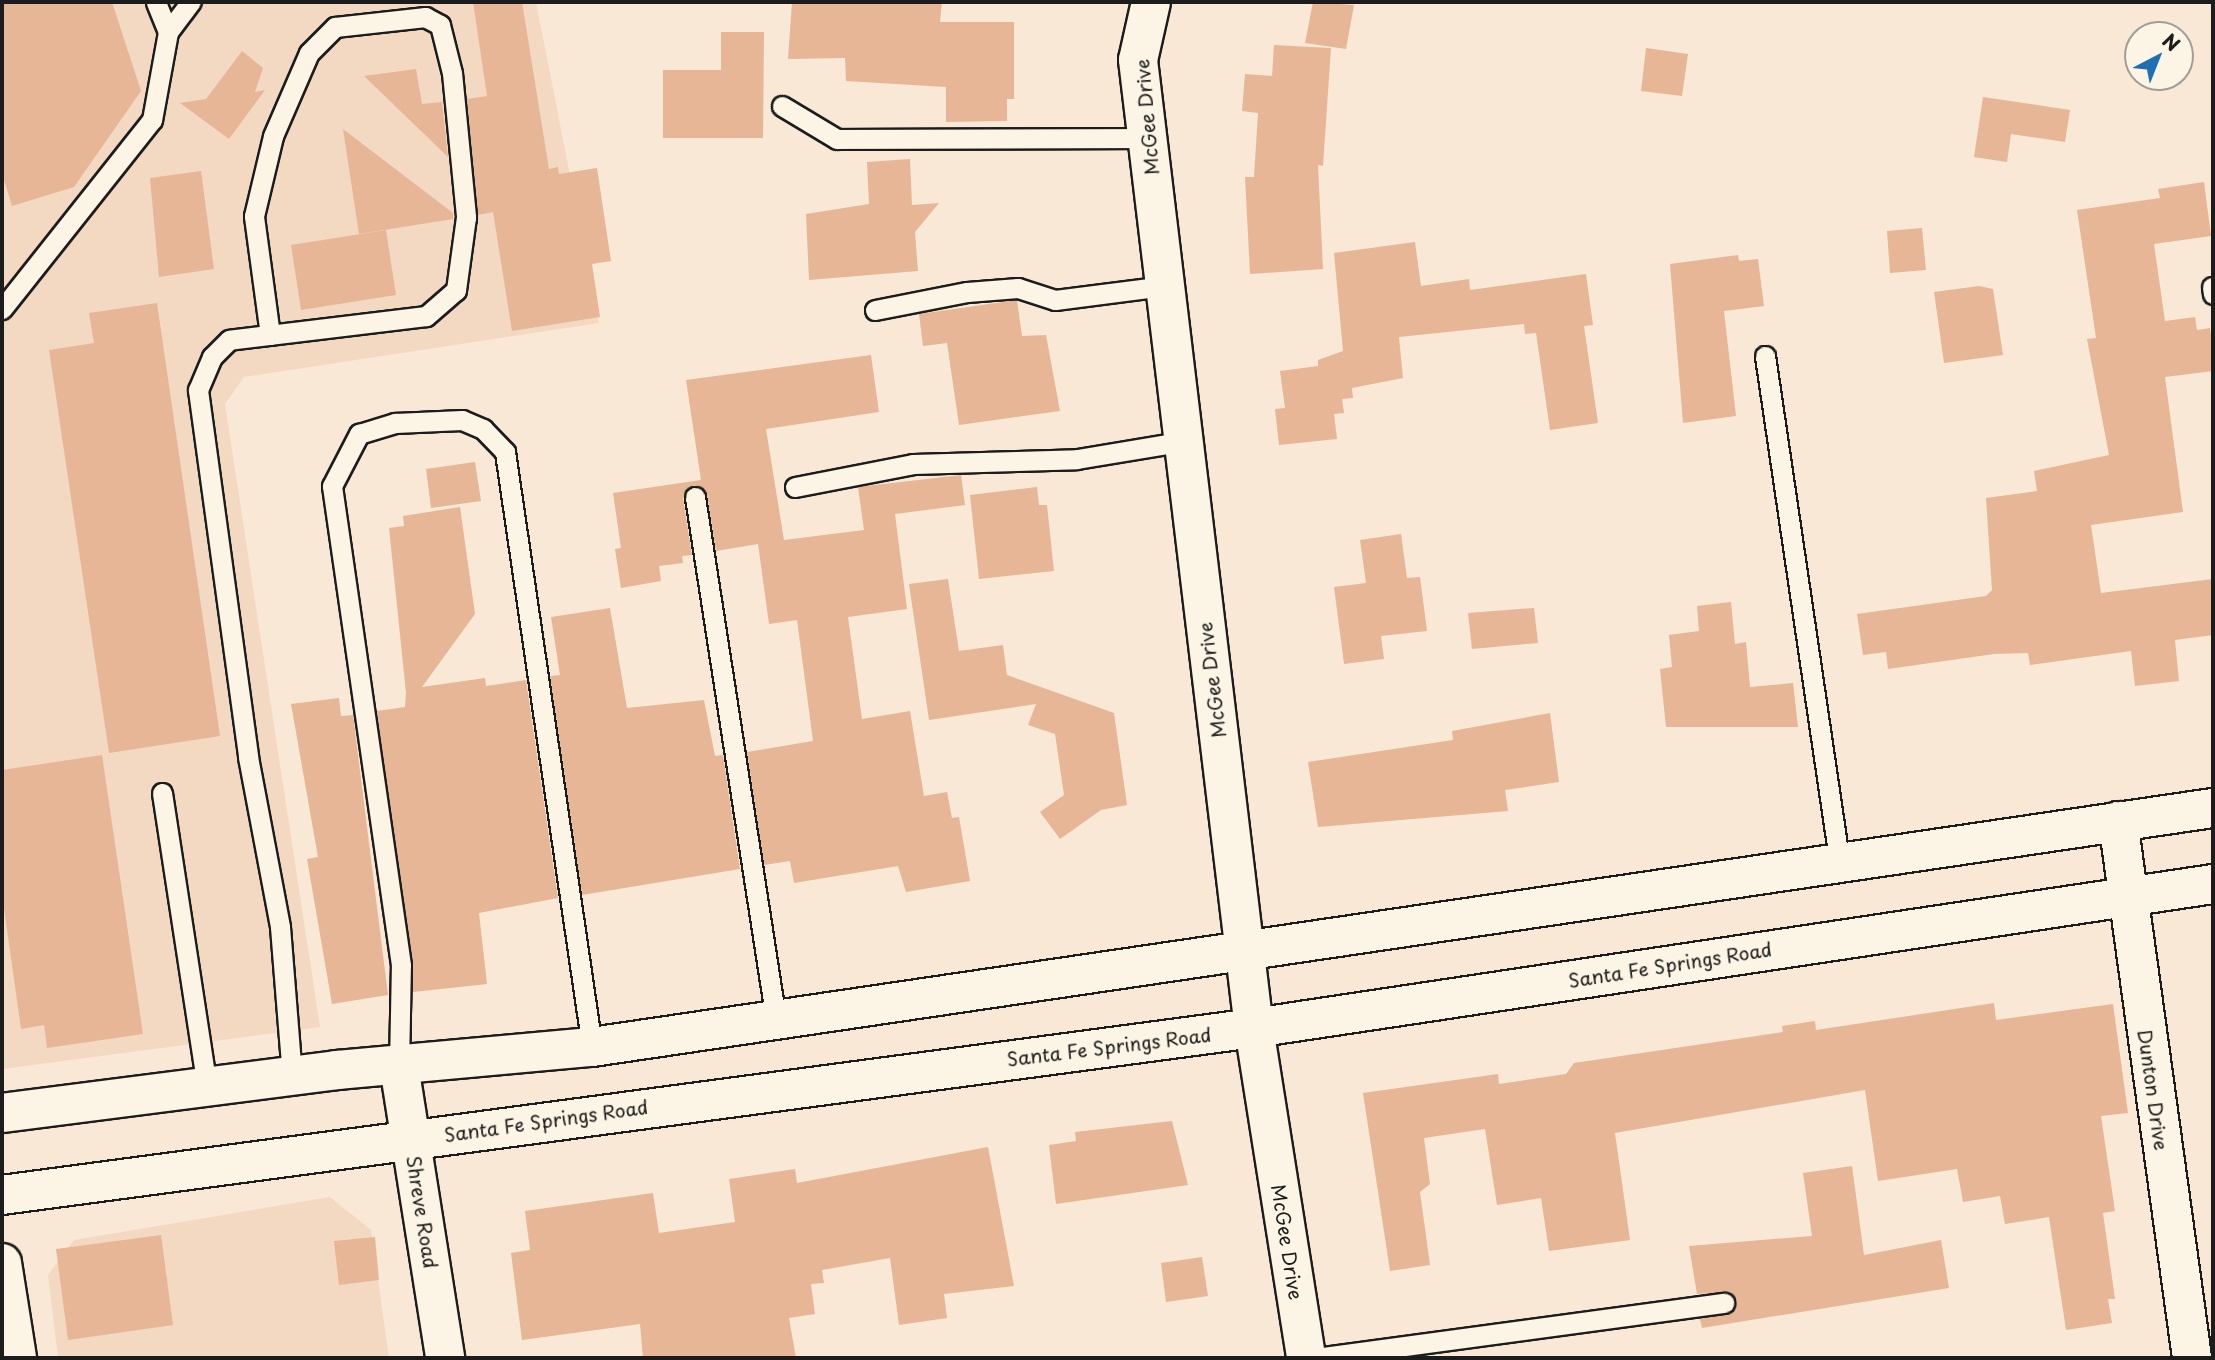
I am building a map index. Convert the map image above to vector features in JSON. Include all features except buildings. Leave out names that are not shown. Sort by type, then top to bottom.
[{"type":"main road","name":"McGee Drive","points":[[1151,2],[1138,60],[1254,1028],[1306,1358]]},
{"type":"main road","points":[[2,1113],[292,1076],[592,1047],[1840,866],[2213,808]]},
{"type":"main road","name":"Dunton Drive","points":[[2118,821],[2125,897],[2192,1358]]},
{"type":"main road","name":"Santa Fe Springs Road","points":[[2,1195],[1254,1028],[2213,884]]},
{"type":"main road","name":"Shreve Road","points":[[399,1066],[445,1358]]},
{"type":"main road","points":[[2,1263],[17,1358]]},
{"type":"lane","points":[[156,2],[168,32]]},
{"type":"lane","points":[[2,309],[152,120],[168,32],[191,2]]},
{"type":"lane","points":[[270,335],[254,216],[273,136],[309,53],[335,27],[425,17],[440,25],[450,54],[466,217],[456,290],[426,316],[229,340],[212,357],[198,390],[248,757],[280,927],[292,1076]]},
{"type":"lane","points":[[782,106],[836,139],[1147,138]]},
{"type":"lane","points":[[875,310],[967,292],[1018,288],[1055,300],[1165,286]]},
{"type":"lane","points":[[1765,356],[1840,866]]},
{"type":"lane","points":[[399,1066],[401,965],[332,486],[344,451],[359,435],[395,423],[462,419],[483,429],[505,453],[592,1047]]},
{"type":"lane","points":[[794,487],[913,464],[1077,459],[1184,442]]},
{"type":"lane","points":[[695,497],[776,1020]]},
{"type":"lane","points":[[162,793],[207,1086]]},
{"type":"lane","points":[[1316,1358],[1724,1303]]},
{"type":"shaded area","points":[[2,2],[536,2],[599,323],[244,377],[225,404],[320,1027],[2,1069]]},
{"type":"shaded area","points":[[330,1197],[371,1230],[389,1358],[58,1358],[48,1275],[74,1240]]}]
